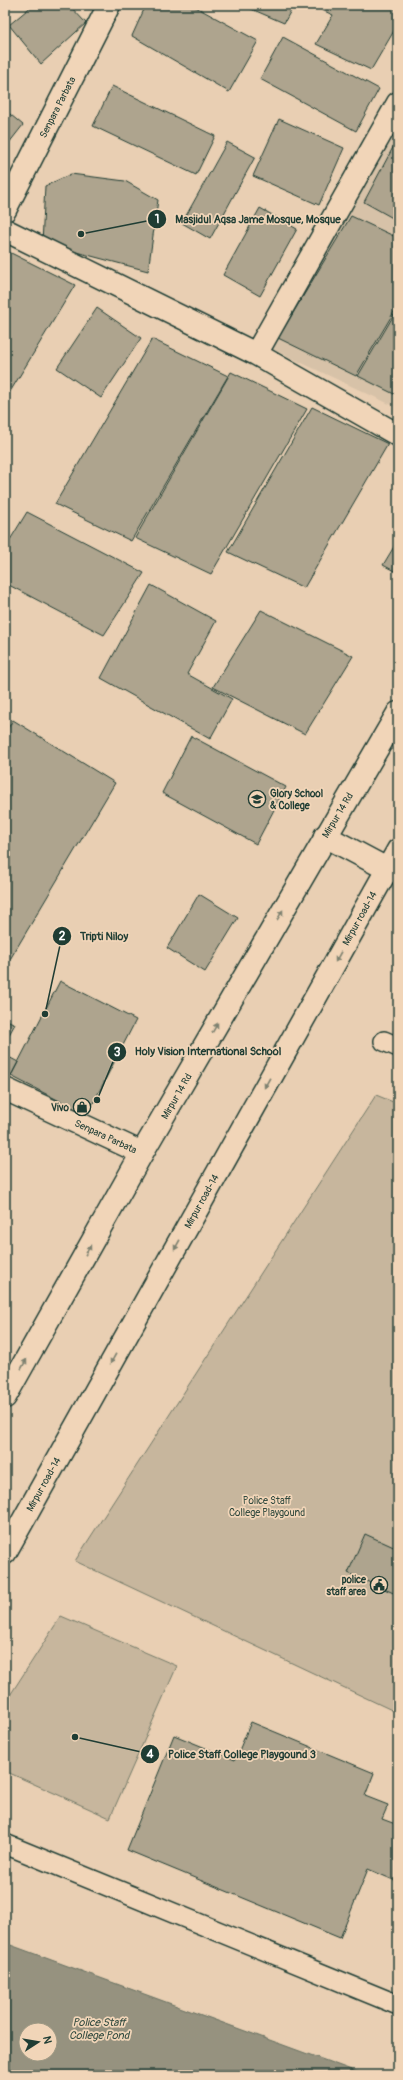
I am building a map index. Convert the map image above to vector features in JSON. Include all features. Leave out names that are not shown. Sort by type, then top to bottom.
[{"type":"main road","name":"Senpara Parbata","points":[[5,210],[109,5]]},
{"type":"main road","points":[[256,354],[398,103]]},
{"type":"main road","points":[[5,230],[256,354],[398,435]]},
{"type":"main road","name":"Mirpur 14 Rd","points":[[5,1398],[142,1153],[325,836],[398,713]]},
{"type":"main road","points":[[325,836],[392,871]]},
{"type":"main road","name":"Mirpur road-14","points":[[5,1552],[392,871],[398,850]]},
{"type":"main road","name":"Senpara Parbata","points":[[5,1090],[142,1153]]},
{"type":"lane","points":[[5,1844],[398,2005]]},
{"type":"shaded area","points":[[398,125],[398,408],[270,348]]},
{"type":"green space","name":"Police Staff College Playgound","points":[[376,1095],[398,1104],[398,1713],[75,1561]]},
{"type":"green space","points":[[61,1616],[177,1666],[110,1818],[5,1771],[5,1703]]},
{"type":"water","name":"Police Staff College Pond","points":[[5,1943],[365,2075],[5,2075]]},
{"type":"building","points":[[33,5],[69,5],[86,23],[41,64],[9,25]]},
{"type":"building","points":[[146,5],[192,5],[258,41],[229,92],[132,36]]},
{"type":"building","points":[[242,5],[294,5],[284,23]]},
{"type":"building","points":[[311,5],[398,5],[398,24],[371,70],[316,44],[333,15]]},
{"type":"building","points":[[283,37],[379,89],[356,131],[260,79]]},
{"type":"building","points":[[112,86],[215,136],[196,175],[93,126]]},
{"type":"building","points":[[5,110],[23,125],[5,148]]},
{"type":"building","points":[[279,119],[344,148],[319,205],[253,176]]},
{"type":"building","points":[[398,138],[398,221],[364,202]]},
{"type":"building","points":[[227,142],[255,157],[210,239],[182,223]]},
{"type":"building","points":[[71,174],[125,181],[158,200],[148,271],[42,243],[45,186]]},
{"type":"building","points":[[260,208],[297,229],[260,296],[223,275]]},
{"type":"building","points":[[351,216],[398,238],[398,305],[356,376],[278,338]]},
{"type":"building","points":[[5,250],[75,285],[5,400]]},
{"type":"building","points":[[97,308],[141,338],[101,398],[57,368]]},
{"type":"building","points":[[398,308],[398,396],[358,376]]},
{"type":"building","points":[[152,339],[228,376],[131,541],[55,504]]},
{"type":"building","points":[[231,372],[307,409],[211,574],[135,538]]},
{"type":"building","points":[[312,407],[388,444],[304,588],[228,552]]},
{"type":"building","points":[[27,512],[144,573],[104,635],[5,583],[5,548]]},
{"type":"building","points":[[398,540],[398,573],[383,565]]},
{"type":"building","points":[[151,585],[216,621],[187,674],[232,699],[210,739],[101,678]]},
{"type":"building","points":[[261,610],[353,656],[305,734],[213,687]]},
{"type":"building","points":[[13,720],[115,783],[9,961],[5,959],[5,733]]},
{"type":"building","points":[[191,736],[286,787],[256,844],[162,793]]},
{"type":"building","points":[[199,894],[238,918],[205,972],[167,948]]},
{"type":"building","points":[[60,981],[136,1020],[87,1115],[11,1076]]},
{"type":"building","points":[[5,1019],[15,1024],[5,1042]]},
{"type":"building","points":[[5,1055],[18,1062],[8,1081],[5,1080]]},
{"type":"building","points":[[365,1534],[398,1549],[398,1595],[348,1573]]},
{"type":"building","points":[[251,1722],[374,1773],[365,1796],[388,1805],[382,1819],[398,1825],[398,1882],[368,1869],[340,1938],[127,1850],[174,1735],[235,1760]]},
{"type":"place","name":"Masjidul Aqsa Jame Mosque, Mosque","points":[[81,234]]},
{"type":"place","name":"Glory School & College","points":[[257,799]]},
{"type":"place","name":"Tripti Niloy","points":[[45,1014]]},
{"type":"place","name":"Holy Vision International School","points":[[97,1100]]},
{"type":"place","name":"Vivo","points":[[82,1107]]},
{"type":"place","name":"police staff area","points":[[379,1585]]},
{"type":"place","name":"Police Staff College Playgound 3","points":[[75,1737]]}]
